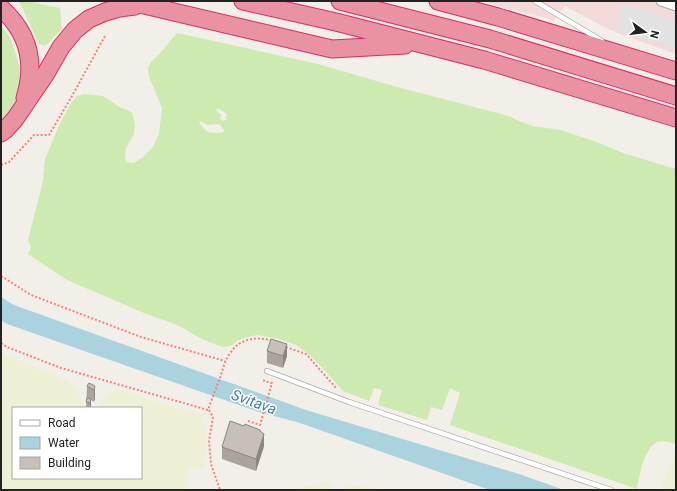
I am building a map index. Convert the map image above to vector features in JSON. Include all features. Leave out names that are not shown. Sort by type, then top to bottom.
[{"type":"highway","points":[[120,1],[144,5],[332,49],[421,44]]},
{"type":"highway","points":[[243,1],[336,22],[484,60],[676,118]]},
{"type":"highway","points":[[340,1],[490,39],[676,96]]},
{"type":"highway","points":[[438,1],[498,17],[676,71]]},
{"type":"highway","points":[[1,133],[15,119],[22,109],[61,47],[70,35],[82,24],[105,12],[119,8],[144,5]]},
{"type":"highway","points":[[1,8],[20,30],[29,52],[30,78],[22,109]]},
{"type":"highway","points":[[604,42],[656,64]]},
{"type":"street","points":[[661,1],[676,6]]},
{"type":"lane","points":[[535,1],[604,42]]},
{"type":"lane","points":[[267,371],[349,402],[612,490]]},
{"type":"path","points":[[1,165],[8,162],[34,135],[49,135],[105,36]]},
{"type":"path","points":[[1,276],[31,295],[134,334],[225,361]]},
{"type":"path","points":[[208,410],[225,361],[231,351],[239,343],[252,338],[267,339],[274,342]]},
{"type":"path","points":[[1,343],[7,347],[61,368],[208,410],[213,417],[209,441],[211,464],[220,490]]},
{"type":"path","points":[[280,344],[306,354],[349,402]]},
{"type":"path","points":[[248,422],[260,425],[272,383]]},
{"type":"shaded area","points":[[480,1],[676,1],[676,54],[604,27],[565,6],[554,20]]},
{"type":"shaded area","points":[[623,3],[676,21],[676,49],[615,30]]},
{"type":"green space","points":[[19,1],[60,8],[62,29],[45,46],[39,44]]},
{"type":"green space","points":[[1,25],[11,39],[20,68],[19,94],[12,110],[1,120]]},
{"type":"green space","points":[[177,33],[318,64],[401,88],[509,116],[533,126],[561,130],[623,153],[676,169],[676,444],[662,441],[652,445],[645,457],[637,489],[450,425],[460,393],[450,388],[442,410],[431,407],[427,420],[378,405],[382,390],[374,388],[369,401],[343,391],[318,363],[296,345],[279,339],[257,335],[244,338],[231,346],[223,347],[204,340],[177,325],[144,313],[67,280],[28,254],[31,247],[28,240],[43,181],[45,159],[61,121],[71,103],[77,96],[85,94],[103,96],[121,108],[132,113],[135,124],[134,134],[126,148],[125,155],[126,162],[134,163],[152,148],[159,134],[162,108],[149,77],[148,68],[151,62]],"holes":[[[217,108],[227,114],[226,120],[222,121],[220,118],[221,115],[216,110]],[[200,121],[207,125],[219,124],[224,132],[209,132],[202,126],[199,122]]]},
{"type":"green space","points":[[1,352],[75,386],[84,407],[12,407],[12,479],[142,479],[142,407],[99,407],[102,400],[110,393],[119,389],[156,402],[202,415],[207,437],[204,465],[201,468],[189,467],[187,490],[1,490]]},
{"type":"green space","points":[[676,453],[676,490],[661,490],[668,468]]},
{"type":"green space","points":[[325,482],[333,482],[332,490],[287,490]]},
{"type":"green space","points":[[345,485],[386,489],[390,490],[345,490]]},
{"type":"water","name":"Svitava","points":[[1,297],[14,305],[306,410],[519,474],[564,490],[490,490],[300,423],[259,412],[7,324],[1,320]]},
{"type":"building","points":[[271,339],[287,344],[283,356],[267,351]]},
{"type":"building","points":[[89,383],[95,386],[94,390],[87,386]]},
{"type":"building","points":[[87,398],[91,399],[90,403],[86,402]]},
{"type":"building","points":[[230,421],[244,426],[245,424],[260,430],[264,434],[256,459],[222,447]]}]
